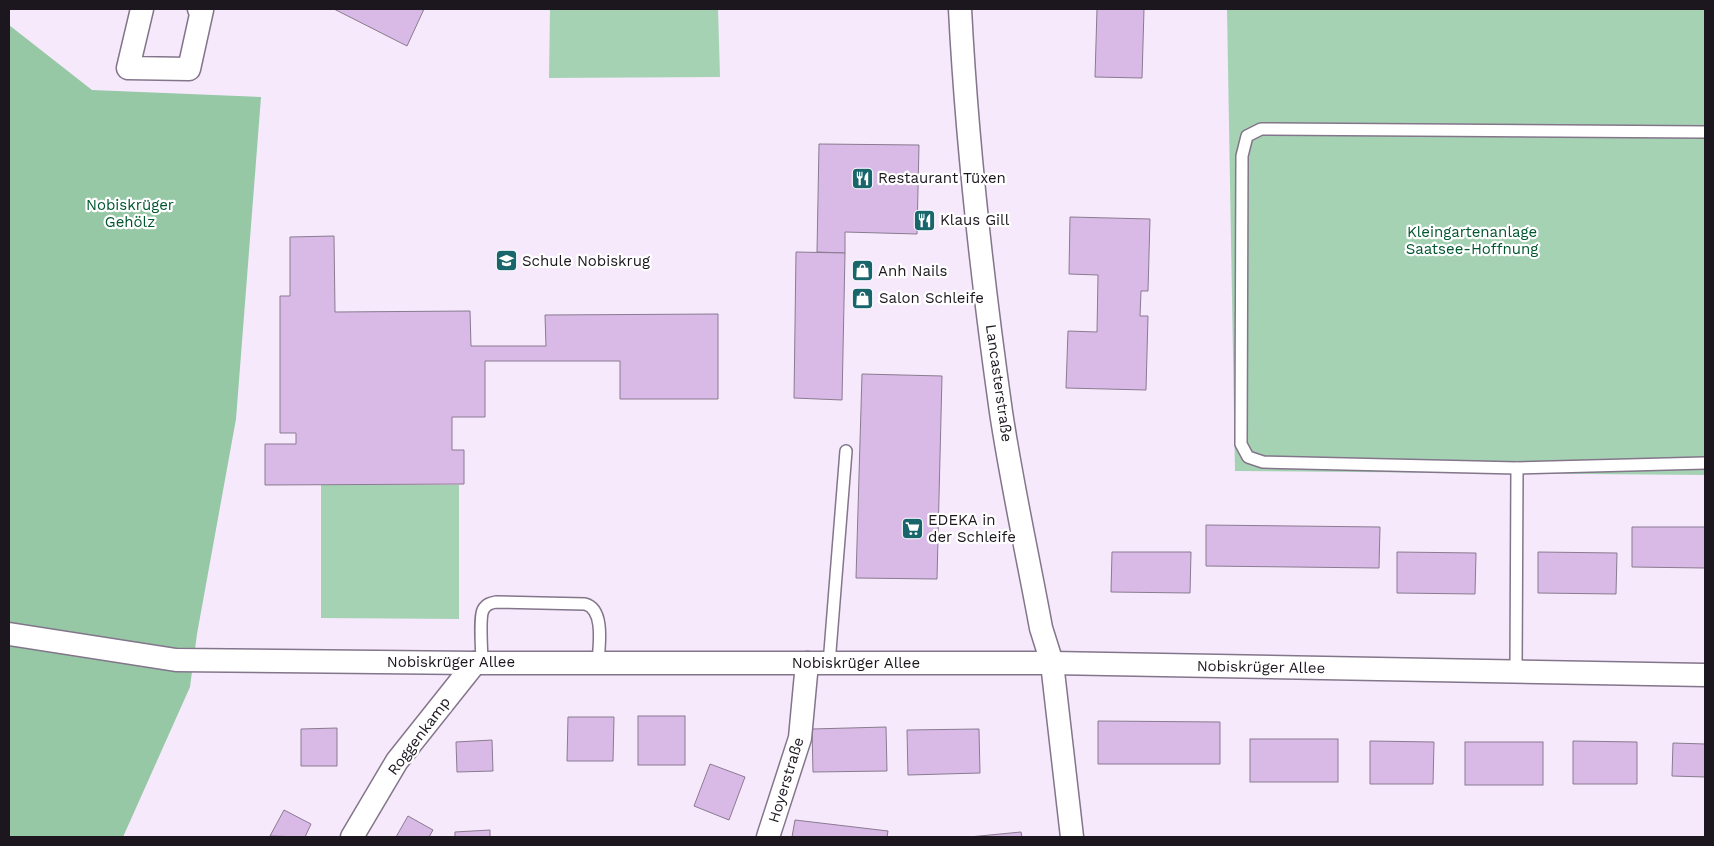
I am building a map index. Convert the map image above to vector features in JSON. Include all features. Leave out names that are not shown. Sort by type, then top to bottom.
[{"type":"street","points":[[142,9],[128,68],[189,69],[202,10],[199,9]]},
{"type":"street","name":"Lancasterstraße","points":[[960,9],[964,98],[978,236],[1002,414],[1041,628],[1052,663],[1072,837]]},
{"type":"street","name":"Nobiskrüger Allee","points":[[9,634],[176,660],[478,663],[1052,663],[1705,675]]},
{"type":"street","name":"Roggenkamp","points":[[352,837],[398,761],[478,663]]},
{"type":"street","name":"Hoyerstraße","points":[[768,837],[800,738],[818,664]]},
{"type":"lane","points":[[1705,132],[1261,129],[1246,136],[1242,156],[1241,444],[1248,457],[1263,462],[1517,468],[1705,463]]},
{"type":"lane","points":[[818,664],[846,451]]},
{"type":"lane","points":[[1516,672],[1517,468]]},
{"type":"lane","points":[[478,663],[481,615],[486,606],[496,602],[591,605],[595,610],[599,623],[598,662]]},
{"type":"green space","points":[[550,9],[718,9],[720,77],[549,78]]},
{"type":"green space","name":"Kleingartenanlage Saatsee-Hoffnung","points":[[1227,9],[1705,9],[1705,475],[1235,471]]},
{"type":"green space","name":"Nobiskrüger Gehölz","points":[[9,25],[92,90],[261,97],[236,419],[197,634],[190,687],[123,837],[9,837]]},
{"type":"green space","points":[[321,485],[459,485],[459,619],[321,618]]},
{"type":"building","points":[[334,9],[424,9],[407,46]]},
{"type":"building","points":[[1097,9],[1144,9],[1142,78],[1095,77]]},
{"type":"building","points":[[819,144],[919,145],[917,234],[845,232],[845,253],[817,252]]},
{"type":"building","points":[[1070,217],[1150,219],[1148,291],[1141,291],[1140,316],[1148,316],[1146,390],[1066,388],[1068,331],[1097,332],[1098,275],[1069,274]]},
{"type":"building","points":[[334,236],[335,312],[470,311],[471,346],[546,346],[545,315],[718,314],[718,399],[620,399],[620,361],[485,361],[485,417],[452,417],[452,450],[464,450],[464,484],[265,485],[265,444],[296,444],[296,433],[280,433],[280,296],[290,296],[290,237]]},
{"type":"building","points":[[796,252],[845,253],[842,400],[794,398]]},
{"type":"building","points":[[862,374],[942,376],[937,579],[856,578]]},
{"type":"building","points":[[1206,525],[1380,527],[1379,568],[1206,566]]},
{"type":"building","points":[[1632,527],[1705,527],[1705,568],[1632,567]]},
{"type":"building","points":[[1112,552],[1191,552],[1190,593],[1111,592]]},
{"type":"building","points":[[1397,552],[1476,553],[1475,594],[1397,593]]},
{"type":"building","points":[[1538,552],[1617,553],[1616,594],[1538,593]]},
{"type":"building","points":[[638,716],[685,716],[685,765],[638,765]]},
{"type":"building","points":[[568,717],[614,717],[613,761],[567,761]]},
{"type":"building","points":[[1098,721],[1220,722],[1220,764],[1098,764]]},
{"type":"building","points":[[886,727],[887,771],[813,772],[812,729]]},
{"type":"building","points":[[337,728],[337,766],[301,766],[301,729]]},
{"type":"building","points":[[979,729],[980,773],[908,775],[907,730]]},
{"type":"building","points":[[1250,739],[1338,739],[1338,782],[1250,782]]},
{"type":"building","points":[[492,740],[493,771],[457,772],[456,742]]},
{"type":"building","points":[[1370,741],[1434,742],[1433,784],[1370,784]]},
{"type":"building","points":[[1573,741],[1637,742],[1637,784],[1573,784]]},
{"type":"building","points":[[1465,742],[1543,742],[1543,785],[1465,785]]},
{"type":"building","points":[[1673,743],[1705,744],[1705,777],[1672,776]]},
{"type":"building","points":[[710,764],[745,777],[729,820],[694,806]]},
{"type":"building","points":[[284,810],[311,824],[305,837],[270,836]]},
{"type":"building","points":[[408,816],[433,830],[429,837],[396,837]]},
{"type":"building","points":[[795,820],[888,831],[887,837],[792,837]]},
{"type":"building","points":[[490,830],[490,837],[455,837],[455,832]]},
{"type":"building","points":[[1021,832],[1022,837],[969,837]]},
{"type":"place","name":"Restaurant Tüxen","points":[[862,178]]},
{"type":"place","name":"Klaus Gill","points":[[924,220]]},
{"type":"place","name":"Schule Nobiskrug","points":[[506,261]]},
{"type":"place","name":"Anh Nails","points":[[862,271]]},
{"type":"place","name":"Salon Schleife","points":[[863,298]]},
{"type":"place","name":"EDEKA in der Schleife","points":[[912,529]]}]
